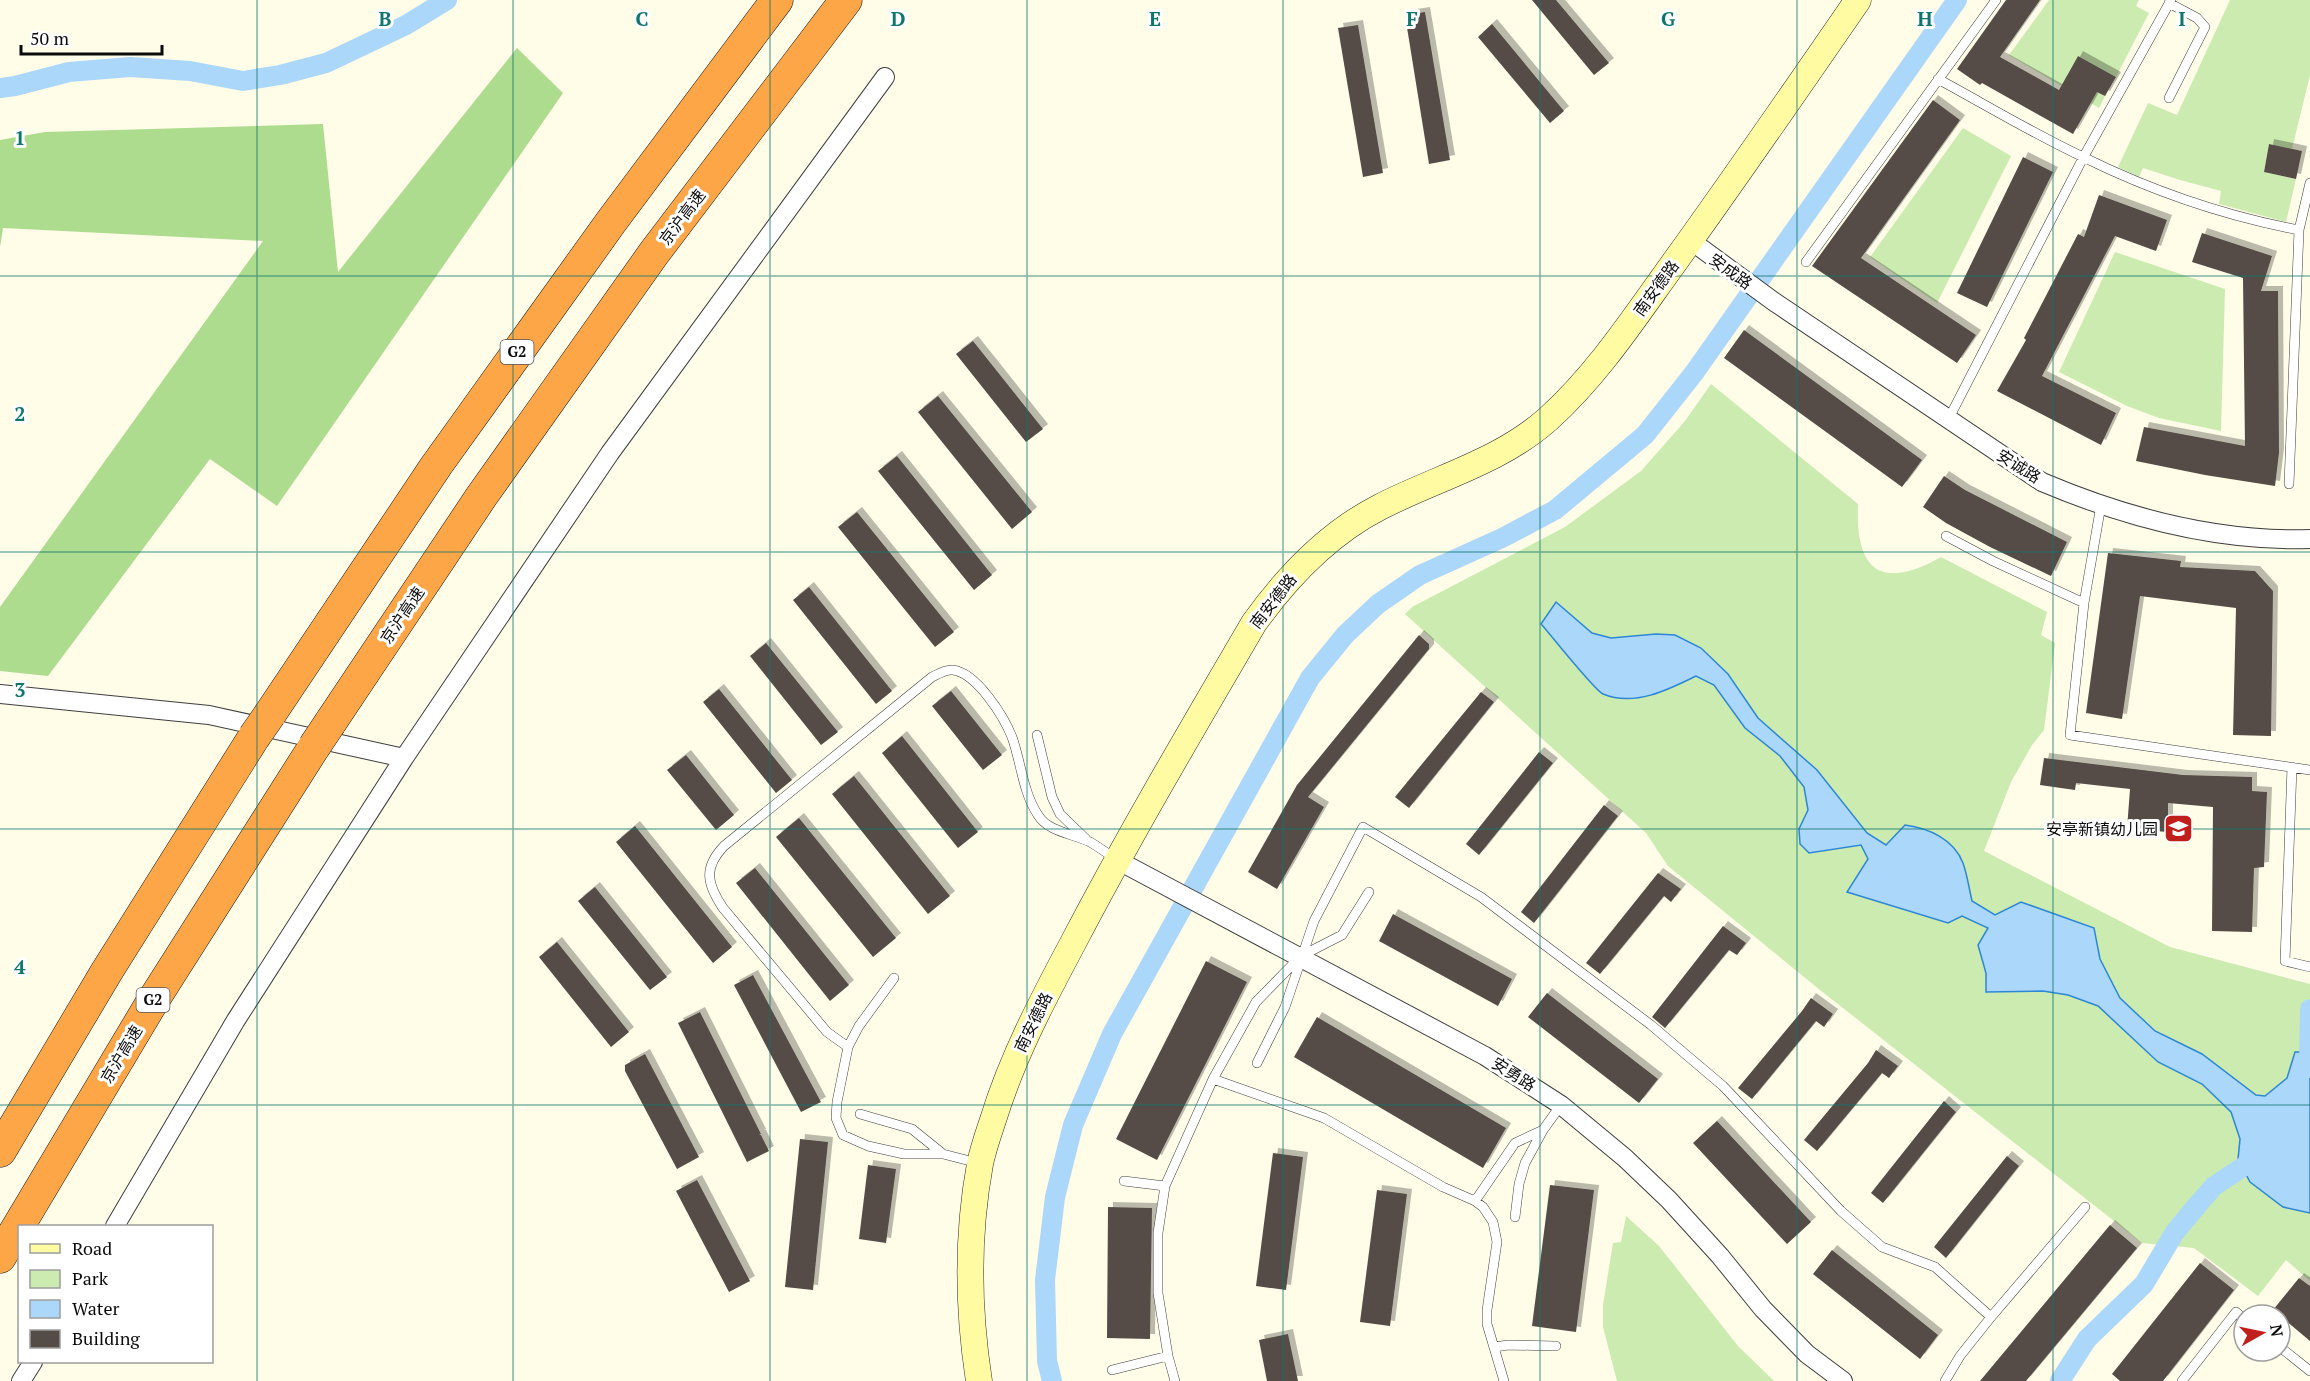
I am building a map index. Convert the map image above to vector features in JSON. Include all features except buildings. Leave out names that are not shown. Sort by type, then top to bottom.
[{"type":"highway","name":"G2","points":[[0,1151],[107,971],[262,725],[436,466],[611,222],[777,0]]},
{"type":"highway","name":"京沪高速","points":[[19,1225],[154,999],[322,735],[476,505],[647,263],[846,0]]},
{"type":"highway","name":"京沪高速","points":[[0,1257],[18,1227]]},
{"type":"street","name":"南安德路","points":[[979,1381],[973,1343],[970,1282],[973,1222],[980,1163],[1004,1084],[1034,1017],[1117,860],[1254,623],[1281,586],[1313,555],[1377,508],[1472,466],[1513,445],[1547,420],[1611,351],[1858,0]]},
{"type":"street","points":[[116,1225],[236,1020],[404,758],[610,453],[885,77]]},
{"type":"street","name":"安成路","points":[[1690,240],[1773,301]]},
{"type":"street","name":"安诚路","points":[[1773,301],[2043,482],[2101,504],[2205,532],[2306,539]]},
{"type":"street","points":[[0,694],[209,715],[404,758]]},
{"type":"street","name":"安勇路","points":[[1117,860],[1485,1056],[1561,1105],[1625,1158],[1669,1200],[1778,1324],[1807,1354],[1843,1381]]},
{"type":"street","points":[[21,1381],[32,1363]]},
{"type":"lane","points":[[1806,262],[1996,0]]},
{"type":"lane","points":[[1948,420],[2083,158],[2170,2],[2197,18],[2205,27],[2169,98]]},
{"type":"lane","points":[[1938,79],[2083,158],[2203,206],[2252,221],[2300,230]]},
{"type":"lane","points":[[2289,484],[2300,230],[2310,183]]},
{"type":"lane","points":[[2101,504],[2084,603],[2070,735],[2301,768],[2285,961],[2310,967]]},
{"type":"lane","points":[[1946,536],[1993,561],[2084,603]]},
{"type":"lane","points":[[848,1047],[827,1032],[723,908],[712,891],[709,872],[713,858],[724,846],[932,677],[953,670],[979,685],[1003,717],[1012,736],[1030,799],[1038,817],[1051,827],[1090,842]]},
{"type":"lane","points":[[1037,735],[1052,797],[1060,814],[1090,842],[1117,860]]},
{"type":"lane","points":[[1257,1063],[1285,1008],[1314,921],[1363,827],[1481,897],[1650,1024],[1723,1086],[1767,1130],[1820,1190],[1857,1226],[1882,1247],[1935,1267],[1990,1317]]},
{"type":"lane","points":[[1175,1381],[1168,1356],[1158,1293],[1158,1233],[1165,1186],[1213,1079],[1256,1002],[1301,956],[1342,935],[1369,892]]},
{"type":"lane","points":[[894,978],[848,1047],[836,1118],[843,1135],[868,1146],[904,1154],[943,1155],[980,1163]]},
{"type":"lane","points":[[1213,1079],[1324,1118],[1443,1187],[1483,1207],[1490,1216],[1497,1242],[1487,1324],[1504,1381]]},
{"type":"lane","points":[[1515,1217],[1523,1170],[1543,1130],[1561,1105]]},
{"type":"lane","points":[[860,1114],[912,1129],[943,1155]]},
{"type":"lane","points":[[1474,1201],[1515,1143],[1543,1130]]},
{"type":"lane","points":[[1124,1181],[1165,1186]]},
{"type":"lane","points":[[1945,1381],[1960,1356],[1990,1317],[2085,1207]]},
{"type":"lane","points":[[2182,1381],[2232,1316]]},
{"type":"lane","points":[[1494,1347],[1556,1346]]},
{"type":"lane","points":[[1112,1370],[1168,1356]]},
{"type":"lane","points":[[2292,1357],[2310,1371]]},
{"type":"green space","points":[[2049,0],[2139,0],[2136,6],[2149,13],[2116,77],[2078,56],[2067,75],[2105,96],[2099,108],[2009,55]]},
{"type":"green space","points":[[2230,0],[2310,0],[2310,75],[2292,149],[2269,144],[2264,172],[2296,179],[2286,222],[2219,204],[2221,191],[2143,168],[2139,177],[2118,167],[2148,103],[2177,115]]},
{"type":"green space","points":[[517,48],[563,93],[277,506],[210,459],[48,676],[0,671],[0,607],[263,241],[3,228],[0,247],[0,140],[45,132],[323,124],[338,272]]},
{"type":"green space","points":[[1963,128],[2011,156],[1937,303],[1870,257]]},
{"type":"green space","points":[[2115,252],[2225,289],[2221,431],[2159,418],[2127,406],[2059,372]]},
{"type":"green space","points":[[1711,384],[1858,504],[1861,545],[1867,559],[1876,568],[1888,573],[1902,572],[1941,557],[2047,612],[2041,635],[2055,643],[2044,730],[2032,745],[2011,782],[1984,851],[2170,947],[2310,984],[2310,1281],[2286,1260],[2258,1296],[2194,1248],[2142,1243],[1820,990],[1668,866],[1646,833],[1405,614],[1412,607],[1565,527],[1641,471],[1685,421]]},
{"type":"green space","points":[[1626,1216],[1659,1246],[1738,1346],[1774,1381],[1617,1381],[1603,1327],[1603,1305],[1613,1243],[1621,1242]]},
{"type":"water","points":[[1556,602],[1592,633],[1611,638],[1656,634],[1675,635],[1701,648],[1728,674],[1758,718],[1817,770],[1867,833],[1886,845],[1905,825],[1931,832],[1947,841],[1959,855],[1964,867],[1972,901],[1995,915],[2021,902],[2094,928],[2100,959],[2120,998],[2155,1031],[2202,1054],[2256,1095],[2265,1096],[2287,1078],[2295,1052],[2310,1052],[2310,1213],[2283,1207],[2250,1182],[2238,1159],[2240,1139],[2231,1112],[2202,1084],[2158,1062],[2098,1006],[2068,995],[2043,991],[1986,992],[1986,973],[1978,945],[1988,928],[1962,916],[1948,923],[1847,892],[1868,859],[1861,845],[1809,853],[1800,844],[1799,829],[1808,810],[1804,787],[1780,756],[1745,728],[1714,685],[1696,676],[1674,687],[1639,698],[1615,698],[1598,691],[1541,624]]},
{"type":"waterway","points":[[0,88],[69,72],[130,67],[190,71],[243,81],[280,75],[326,63],[406,25],[447,0]]},
{"type":"waterway","points":[[1052,1381],[1047,1361],[1045,1280],[1055,1197],[1073,1125],[1112,1034],[1310,678],[1345,635],[1378,604],[1420,575],[1502,538],[1555,510],[1645,435],[1694,373],[1957,0]]},
{"type":"waterway","points":[[2309,1068],[2310,1009]]},
{"type":"waterway","points":[[2060,1381],[2087,1339],[2144,1284],[2175,1232],[2214,1186],[2255,1159]]},
{"type":"place","name":"安亭新镇幼儿园","points":[[2179,829]]}]
